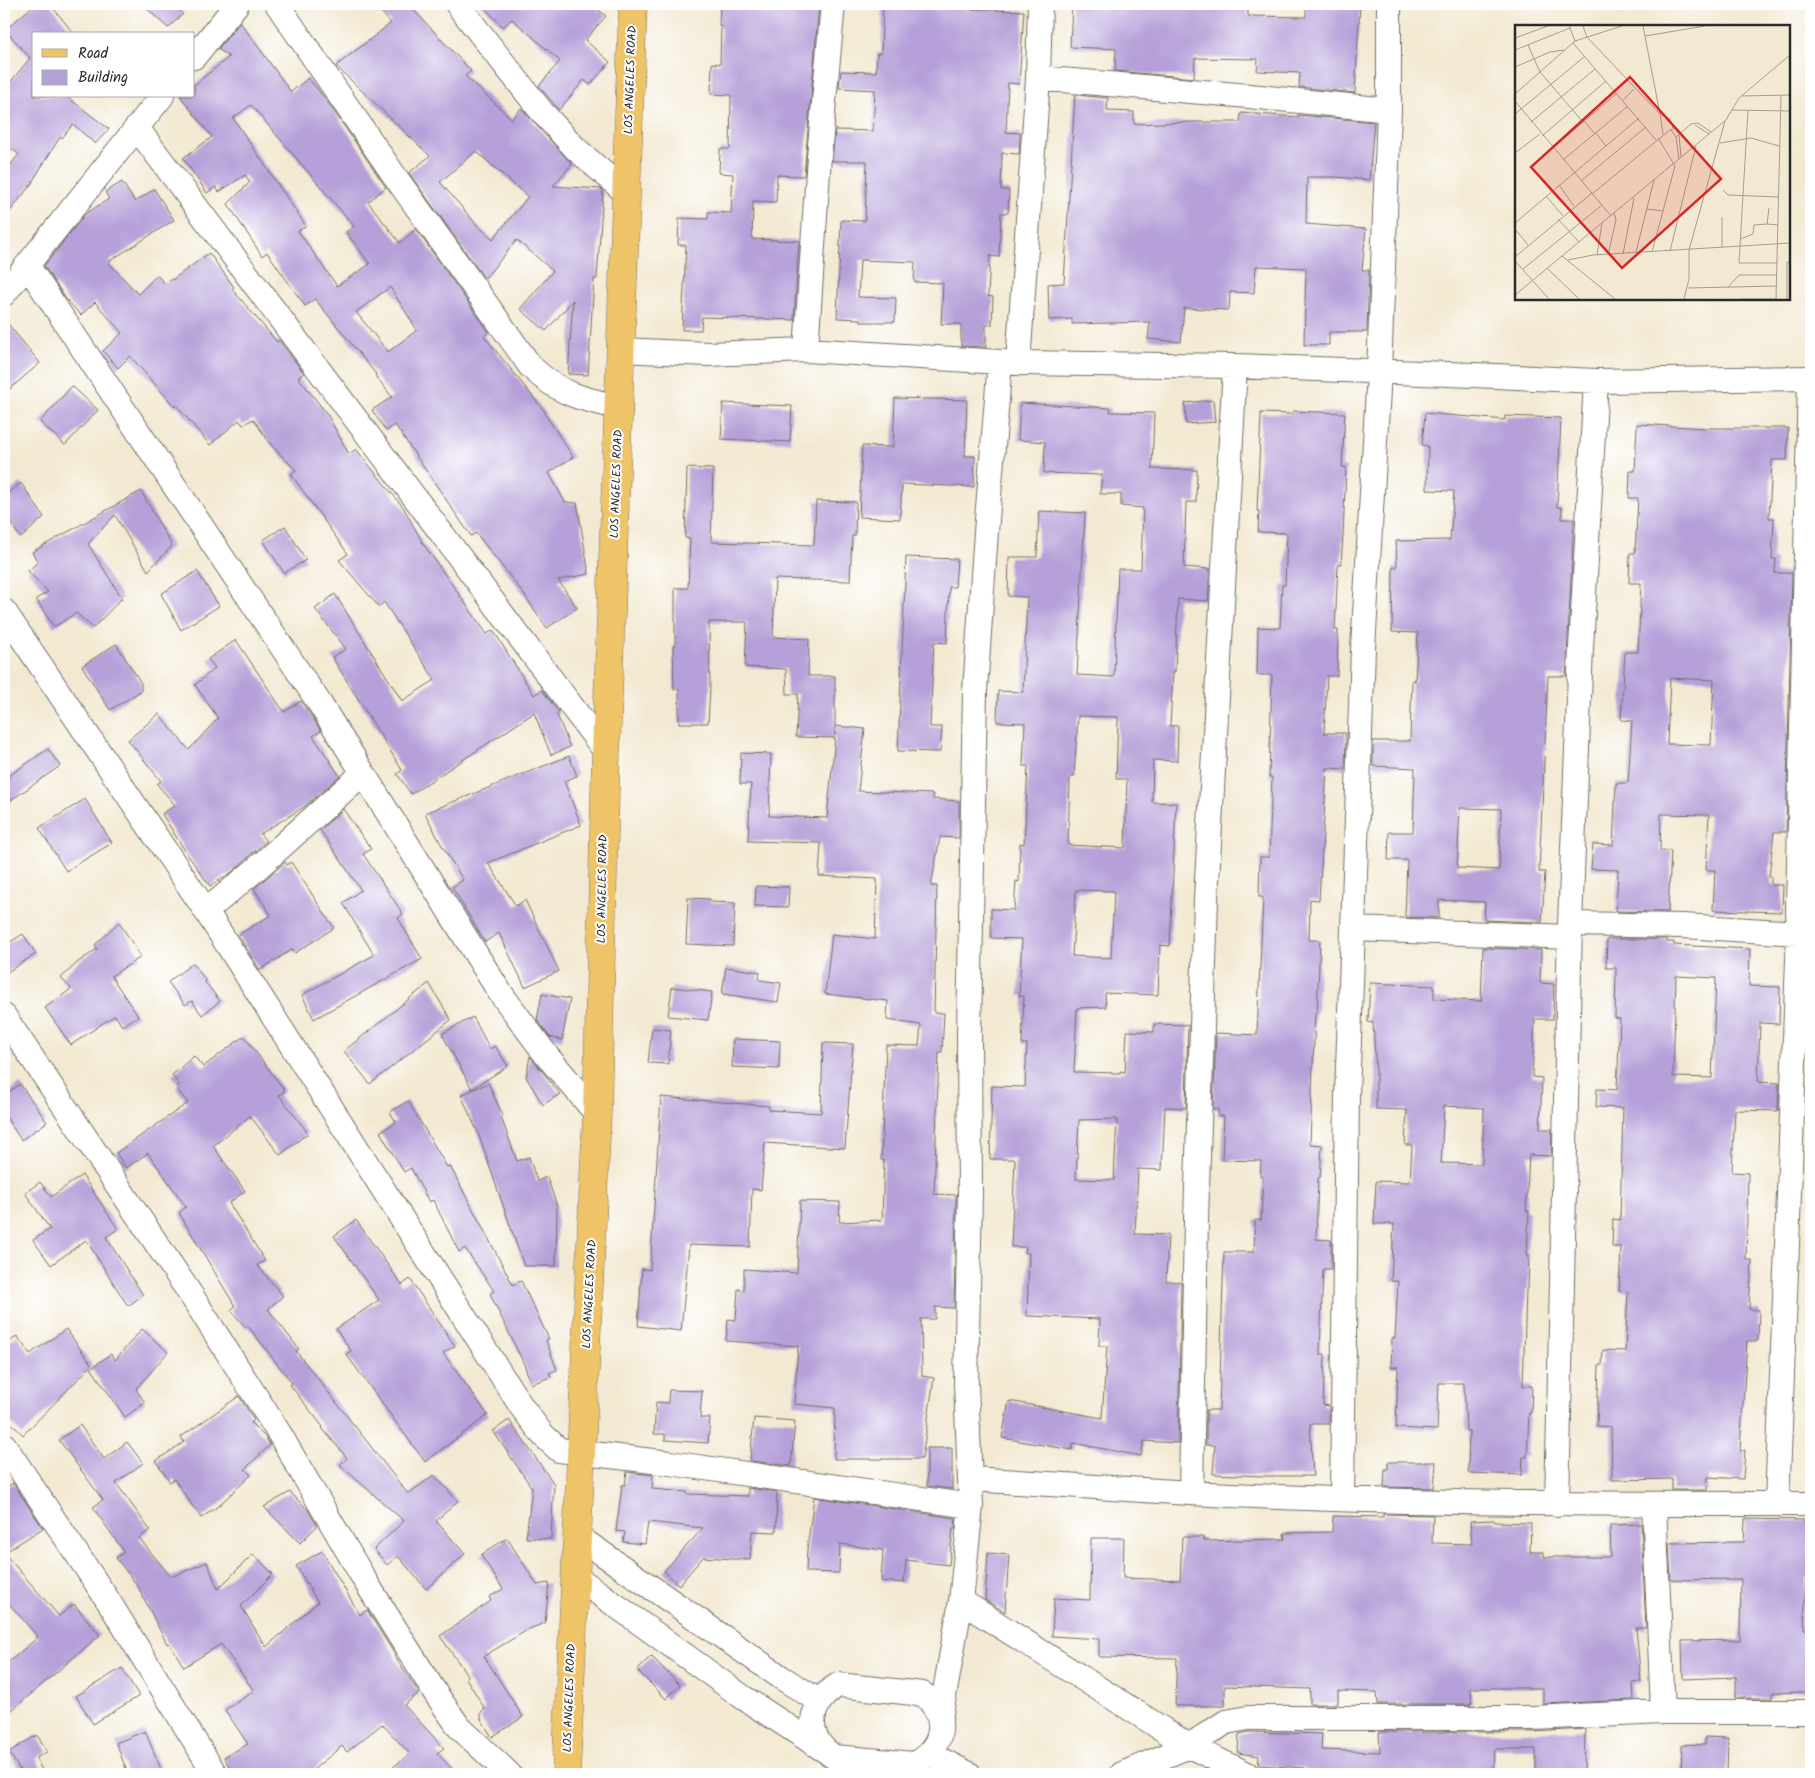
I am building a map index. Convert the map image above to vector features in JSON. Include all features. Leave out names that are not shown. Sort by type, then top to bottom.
[{"type":"main road","name":"LOS ANGELES ROAD","points":[[566,1774],[597,1114],[606,752],[633,4]]},
{"type":"street","points":[[195,56],[237,4]]},
{"type":"street","points":[[277,4],[394,175],[530,367],[547,382],[575,397],[619,407]]},
{"type":"street","points":[[457,4],[542,112],[575,148],[625,192]]},
{"type":"street","points":[[806,350],[819,156],[833,4]]},
{"type":"street","points":[[920,1764],[939,1738],[941,1728],[940,1719],[962,1601],[971,1506],[966,1383],[970,1195],[970,966],[976,691],[1038,78],[1040,4]]},
{"type":"street","points":[[1342,1499],[1347,1116],[1352,929],[1363,649],[1379,372],[1389,110],[1389,4]]},
{"type":"street","points":[[1038,78],[1389,110]]},
{"type":"street","points":[[4,294],[160,98]]},
{"type":"street","points":[[137,128],[606,752]]},
{"type":"street","points":[[27,265],[320,704],[499,991],[548,1056],[597,1114]]},
{"type":"street","points":[[620,350],[708,354],[806,350],[1009,363],[1235,366],[1596,381],[1811,378],[1805,908],[1799,933],[1777,1504]]},
{"type":"street","points":[[1191,1493],[1196,1220],[1206,899],[1235,366]]},
{"type":"street","points":[[1557,1504],[1570,931],[1581,648],[1596,381]]},
{"type":"street","points":[[4,611],[206,911],[521,1406],[542,1434],[560,1450],[670,1463],[971,1506]]},
{"type":"street","points":[[206,911],[255,870],[362,774]]},
{"type":"street","points":[[1352,929],[1570,931],[1683,926],[1799,933]]},
{"type":"street","points":[[4,1016],[193,1298],[279,1433],[364,1579],[436,1694],[459,1727],[509,1774]]},
{"type":"street","points":[[4,1445],[109,1602],[215,1774]]},
{"type":"street","points":[[971,1479],[1191,1493],[1342,1499],[1557,1504],[1811,1504]]},
{"type":"street","points":[[1654,1504],[1663,1712]]},
{"type":"street","points":[[577,1536],[782,1678],[819,1700]]},
{"type":"street","points":[[575,1576],[830,1761],[920,1764],[969,1774]]},
{"type":"street","points":[[962,1601],[1189,1746],[1247,1774]]},
{"type":"street","points":[[923,1694],[950,1662]]},
{"type":"street","points":[[830,1761],[814,1734],[814,1712],[819,1700],[838,1685],[923,1694],[931,1701],[940,1719]]},
{"type":"street","points":[[1122,1774],[1189,1746],[1226,1722],[1248,1718],[1533,1718],[1663,1712],[1811,1712]]},
{"type":"building","points":[[35,4],[50,4],[72,32],[32,32],[32,98],[69,98],[109,129],[95,144],[73,124],[62,138],[60,137],[33,182],[4,219],[4,174],[19,154],[4,144],[4,90],[30,58],[9,34],[4,34],[4,31]]},
{"type":"building","points":[[142,4],[171,4],[183,14],[168,28]]},
{"type":"building","points":[[374,4],[408,4],[471,71],[465,76],[512,119],[521,108],[572,164],[553,186],[601,189],[603,191],[597,279],[594,279],[588,375],[568,374],[573,300],[546,331],[520,309],[553,271],[517,240],[485,278],[409,173],[430,156],[336,66],[391,23]],"holes":[[[476,151],[528,197],[493,239],[477,225],[440,182]]]},
{"type":"building","points":[[481,4],[591,4],[606,16],[585,40],[610,62],[590,85],[584,80],[559,110],[539,86],[560,61],[512,19],[503,27]]},
{"type":"building","points":[[720,4],[819,4],[804,176],[777,175],[776,202],[753,201],[752,239],[799,241],[794,320],[702,317],[701,330],[682,330],[686,245],[678,245],[679,218],[708,219],[708,212],[731,213],[733,174],[719,173],[720,149],[730,149],[731,95],[711,94],[712,63],[720,64]]},
{"type":"building","points":[[883,4],[932,4],[931,8],[1024,11],[1019,84],[1008,83],[1006,132],[1020,133],[1019,154],[1002,153],[1001,190],[1009,190],[1008,213],[1001,213],[999,257],[990,256],[988,296],[993,297],[992,325],[986,325],[986,347],[961,346],[961,324],[941,324],[943,283],[914,282],[915,262],[860,260],[858,297],[896,298],[895,322],[861,322],[861,319],[837,318],[841,220],[865,221],[867,161],[832,161],[835,130],[873,131],[875,90],[839,88],[841,71],[876,72],[877,53],[881,53]]},
{"type":"building","points":[[1072,4],[1248,6],[1248,16],[1306,17],[1306,4],[1360,4],[1355,93],[1299,87],[1300,73],[1257,71],[1258,59],[1195,58],[1194,78],[1115,71],[1116,49],[1070,47]]},
{"type":"building","points":[[240,22],[291,92],[308,78],[324,97],[386,187],[368,202],[400,243],[416,229],[489,332],[484,336],[546,413],[573,457],[549,473],[565,502],[577,503],[589,574],[558,580],[577,608],[547,628],[523,593],[476,533],[471,536],[395,425],[386,431],[372,410],[392,397],[376,374],[315,299],[305,306],[267,252],[262,256],[228,204],[250,182],[245,175],[219,192],[216,187],[207,193],[183,158],[212,137],[182,98],[195,98],[195,84],[229,57],[218,49]],"holes":[[[251,105],[354,226],[346,232],[370,264],[337,286],[298,231],[306,226],[233,118]],[[390,287],[417,330],[388,352],[356,312]]]},
{"type":"building","points":[[1075,95],[1108,98],[1107,111],[1134,112],[1134,124],[1240,122],[1241,113],[1298,117],[1298,115],[1374,122],[1369,180],[1307,177],[1306,224],[1366,229],[1362,270],[1369,270],[1367,332],[1329,332],[1329,345],[1304,345],[1306,268],[1256,266],[1254,293],[1230,292],[1229,310],[1184,308],[1181,342],[1148,339],[1150,322],[1072,324],[1072,319],[1049,320],[1048,284],[1064,283]]},
{"type":"building","points":[[122,182],[135,202],[154,189],[174,220],[108,262],[138,294],[157,275],[165,284],[209,253],[234,287],[232,289],[277,342],[279,340],[304,373],[298,377],[327,414],[349,454],[356,449],[403,507],[424,545],[487,634],[493,630],[534,695],[542,690],[559,713],[557,715],[570,747],[551,755],[534,713],[411,794],[397,774],[402,770],[332,657],[346,649],[315,609],[335,594],[402,701],[435,680],[384,602],[379,607],[339,560],[348,554],[291,474],[296,470],[272,446],[253,419],[243,425],[239,420],[210,445],[130,356],[118,368],[103,351],[122,333],[95,302],[81,315],[66,299],[44,266],[85,214],[109,199],[105,192]]},
{"type":"building","points":[[4,319],[40,363],[4,394]]},
{"type":"building","points":[[72,386],[98,410],[65,445],[40,422]]},
{"type":"building","points":[[895,398],[967,400],[965,456],[975,456],[974,487],[902,484],[900,519],[859,517],[862,446],[893,447]]},
{"type":"building","points":[[1213,400],[1215,422],[1186,424],[1185,403]]},
{"type":"building","points":[[723,403],[792,406],[790,442],[721,439]]},
{"type":"building","points":[[1020,403],[1111,408],[1110,412],[1154,413],[1152,469],[1197,470],[1196,502],[1186,502],[1184,567],[1210,569],[1208,601],[1178,599],[1175,672],[1173,672],[1170,726],[1178,726],[1177,761],[1153,760],[1152,802],[1176,803],[1170,946],[1160,945],[1158,995],[1105,993],[1106,1007],[1077,1008],[1074,1072],[1125,1072],[1127,1031],[1154,1032],[1154,1024],[1188,1025],[1186,1108],[1165,1107],[1162,1170],[1138,1169],[1135,1234],[1168,1235],[1166,1281],[1181,1282],[1178,1443],[1144,1441],[1141,1456],[1073,1443],[1072,1450],[1002,1438],[1009,1401],[1102,1418],[1107,1346],[1099,1346],[1100,1319],[1027,1316],[1029,1253],[1025,1253],[1026,1247],[1011,1247],[1015,1159],[990,1159],[992,1086],[1025,1087],[1027,1044],[1022,1044],[1024,996],[1019,996],[1022,939],[991,938],[991,909],[1014,910],[1016,881],[1019,882],[1020,843],[1024,844],[1028,766],[1023,766],[1025,723],[997,722],[998,691],[1023,692],[1027,597],[1008,596],[1009,557],[1037,557],[1039,511],[1085,513],[1077,675],[1114,677],[1118,569],[1141,569],[1143,508],[1121,506],[1121,494],[1100,494],[1102,475],[1044,473],[1045,442],[1018,440]],"holes":[[[1078,716],[1118,717],[1116,779],[1127,779],[1125,848],[1068,845],[1070,777],[1074,777]],[[1076,890],[1114,891],[1111,958],[1072,956]],[[1117,1119],[1114,1180],[1076,1179],[1079,1120]]]},
{"type":"building","points":[[1293,411],[1345,413],[1342,467],[1346,467],[1343,535],[1341,564],[1338,564],[1335,630],[1338,630],[1337,676],[1327,676],[1324,733],[1346,733],[1345,769],[1327,768],[1319,900],[1310,899],[1309,940],[1320,940],[1310,1144],[1322,1145],[1320,1178],[1318,1178],[1316,1239],[1331,1240],[1331,1269],[1323,1269],[1320,1354],[1325,1354],[1323,1405],[1329,1406],[1329,1424],[1310,1424],[1313,1476],[1213,1474],[1215,1445],[1206,1445],[1206,1410],[1219,1410],[1224,1252],[1254,1252],[1255,1220],[1261,1220],[1263,1176],[1260,1176],[1261,1161],[1222,1160],[1224,1116],[1218,1116],[1218,1109],[1213,1109],[1216,1033],[1257,1035],[1263,897],[1259,897],[1260,857],[1269,857],[1272,777],[1269,777],[1272,675],[1257,675],[1258,627],[1280,628],[1282,585],[1285,585],[1287,533],[1258,532],[1259,511],[1257,511],[1261,413],[1293,414]]},
{"type":"building","points":[[1425,413],[1505,420],[1505,416],[1561,418],[1557,507],[1562,508],[1562,519],[1574,519],[1566,676],[1548,676],[1539,872],[1545,872],[1542,922],[1484,920],[1485,902],[1439,900],[1439,918],[1405,917],[1407,860],[1388,860],[1389,832],[1413,832],[1415,768],[1373,766],[1373,741],[1410,741],[1412,680],[1415,681],[1418,633],[1392,632],[1393,567],[1397,567],[1396,541],[1450,540],[1454,491],[1427,490],[1428,446],[1422,445]],"holes":[[[1460,808],[1501,809],[1499,870],[1457,868]]]},
{"type":"building","points":[[1637,424],[1706,428],[1788,428],[1787,460],[1772,460],[1769,518],[1774,518],[1772,559],[1776,559],[1775,573],[1792,573],[1786,832],[1774,832],[1769,877],[1771,877],[1771,885],[1783,885],[1782,912],[1713,910],[1715,870],[1706,870],[1709,815],[1661,814],[1660,851],[1671,851],[1668,912],[1616,911],[1618,870],[1591,869],[1593,844],[1613,845],[1616,783],[1628,783],[1632,721],[1621,720],[1625,652],[1638,652],[1641,583],[1629,583],[1630,553],[1635,553],[1638,498],[1629,498],[1630,471],[1635,471]],"holes":[[[1670,678],[1714,680],[1711,745],[1667,744]]]},
{"type":"building","points":[[687,468],[713,469],[711,542],[814,545],[816,501],[856,502],[855,536],[852,536],[850,581],[775,579],[773,637],[809,639],[808,676],[835,676],[835,735],[836,726],[865,729],[858,791],[933,794],[933,799],[959,801],[959,838],[940,837],[931,886],[937,886],[934,1013],[944,1013],[942,1052],[939,1052],[934,1194],[956,1195],[954,1308],[935,1307],[935,1319],[921,1319],[922,1376],[934,1378],[922,1459],[834,1459],[835,1408],[794,1404],[798,1346],[726,1341],[728,1319],[736,1320],[738,1289],[744,1290],[744,1269],[797,1273],[800,1201],[840,1202],[839,1222],[882,1220],[884,1160],[881,1160],[886,1045],[919,1046],[921,1025],[887,1020],[888,1001],[825,994],[832,934],[875,939],[877,879],[819,876],[821,843],[748,841],[751,784],[740,784],[741,753],[771,754],[769,816],[827,818],[835,738],[796,737],[798,694],[787,694],[786,669],[745,667],[747,622],[709,622],[710,688],[708,723],[679,723],[679,689],[674,689],[673,646],[675,646],[675,588],[688,588],[690,538],[685,538]]},
{"type":"building","points":[[21,483],[44,517],[21,538],[4,514],[4,496]]},
{"type":"building","points":[[141,491],[172,546],[148,571],[115,515],[88,544],[122,598],[93,628],[76,613],[54,627],[36,599],[48,592],[28,571],[38,562],[32,552]]},
{"type":"building","points":[[285,526],[306,560],[284,573],[263,540]]},
{"type":"building","points":[[906,557],[957,559],[955,587],[949,587],[947,643],[934,642],[930,727],[942,727],[940,752],[898,751]]},
{"type":"building","points":[[197,571],[219,606],[181,630],[161,594]]},
{"type":"building","points":[[236,640],[284,712],[301,701],[321,731],[313,736],[340,776],[304,807],[260,834],[266,841],[232,872],[210,886],[162,814],[175,805],[157,784],[161,781],[128,740],[159,714],[189,750],[218,718],[195,685],[215,668],[208,659]]},
{"type":"building","points":[[116,644],[141,683],[141,691],[110,710],[82,666]]},
{"type":"building","points":[[48,749],[60,766],[4,805],[4,779]]},
{"type":"building","points":[[569,756],[577,776],[564,781],[581,825],[488,863],[516,906],[525,900],[559,971],[525,987],[499,933],[485,942],[452,887],[463,880],[425,813]]},
{"type":"building","points":[[85,799],[112,843],[66,871],[39,828]]},
{"type":"building","points":[[343,809],[371,849],[363,854],[403,914],[398,918],[422,959],[314,1019],[302,995],[374,955],[343,903],[361,890],[320,830]]},
{"type":"building","points":[[285,862],[287,865],[291,862],[334,928],[295,953],[293,949],[260,970],[238,935],[271,915],[254,889]]},
{"type":"building","points":[[756,886],[789,887],[788,907],[755,906]]},
{"type":"building","points":[[688,898],[710,899],[710,902],[735,903],[733,946],[686,944]]},
{"type":"building","points":[[119,922],[141,957],[111,976],[138,1016],[122,1026],[115,1015],[71,1045],[45,1008],[71,989],[61,978],[77,963],[97,949],[95,945]]},
{"type":"building","points":[[23,934],[36,954],[4,974],[4,946]]},
{"type":"building","points":[[1607,939],[1667,939],[1667,942],[1674,942],[1674,945],[1750,949],[1749,986],[1780,987],[1779,1024],[1760,1023],[1758,1082],[1779,1083],[1778,1111],[1735,1110],[1732,1172],[1748,1173],[1746,1260],[1752,1260],[1749,1309],[1759,1310],[1758,1341],[1747,1341],[1740,1450],[1745,1450],[1743,1479],[1708,1477],[1707,1490],[1672,1490],[1672,1479],[1612,1480],[1611,1427],[1597,1426],[1599,1365],[1602,1365],[1603,1350],[1625,1351],[1628,1292],[1619,1291],[1621,1247],[1612,1247],[1613,1219],[1620,1220],[1623,1108],[1596,1107],[1597,1089],[1617,1090],[1620,1019],[1615,1018],[1616,968],[1606,968]],"holes":[[[1676,976],[1716,978],[1712,1078],[1673,1077]]]},
{"type":"building","points":[[1483,948],[1541,950],[1540,983],[1554,984],[1553,1019],[1535,1019],[1532,1077],[1542,1078],[1540,1129],[1552,1129],[1551,1156],[1529,1155],[1526,1211],[1529,1211],[1527,1255],[1529,1255],[1523,1386],[1532,1386],[1527,1457],[1523,1457],[1522,1475],[1468,1473],[1469,1431],[1466,1431],[1464,1383],[1439,1383],[1437,1430],[1396,1428],[1398,1367],[1391,1367],[1392,1338],[1395,1338],[1398,1281],[1391,1281],[1394,1224],[1374,1224],[1376,1181],[1410,1182],[1412,1145],[1405,1145],[1407,1110],[1376,1109],[1373,1023],[1368,1022],[1370,983],[1434,986],[1434,999],[1481,1001]],"holes":[[[1444,1106],[1484,1108],[1482,1164],[1441,1163]]]},
{"type":"building","points":[[193,963],[220,1001],[202,1015],[192,1001],[185,1005],[168,982]]},
{"type":"building","points":[[726,967],[760,972],[759,980],[781,983],[778,1002],[722,994]]},
{"type":"building","points":[[429,983],[451,1020],[370,1084],[344,1051]]},
{"type":"building","points":[[672,987],[712,992],[708,1020],[668,1016]]},
{"type":"building","points":[[542,994],[570,999],[562,1040],[550,1037],[537,1020]]},
{"type":"building","points":[[473,1017],[490,1049],[495,1046],[508,1066],[472,1089],[442,1034]]},
{"type":"building","points":[[652,1028],[671,1030],[668,1064],[648,1063]]},
{"type":"building","points":[[244,1036],[285,1091],[279,1095],[308,1133],[280,1155],[250,1116],[213,1146],[245,1191],[229,1203],[265,1261],[257,1265],[283,1296],[268,1309],[299,1349],[296,1351],[408,1494],[434,1475],[458,1501],[436,1521],[465,1554],[426,1589],[398,1556],[387,1565],[374,1549],[404,1521],[340,1465],[347,1458],[322,1428],[290,1385],[292,1383],[248,1326],[246,1328],[231,1310],[235,1306],[179,1213],[186,1207],[148,1153],[126,1168],[116,1153],[188,1103],[176,1088],[179,1085],[172,1075],[194,1056],[203,1067]]},
{"type":"building","points":[[733,1039],[780,1041],[779,1069],[732,1067]]},
{"type":"building","points":[[823,1043],[853,1044],[845,1148],[765,1143],[761,1190],[752,1189],[750,1247],[689,1245],[681,1331],[638,1326],[642,1269],[650,1270],[661,1097],[769,1106],[769,1110],[821,1113]]},
{"type":"building","points":[[530,1056],[560,1094],[543,1105],[526,1077]]},
{"type":"building","points":[[488,1083],[503,1116],[501,1117],[517,1161],[529,1157],[537,1181],[547,1177],[557,1206],[556,1266],[524,1266],[478,1133],[461,1095]]},
{"type":"building","points":[[20,1084],[47,1122],[21,1140],[4,1114],[4,1096]]},
{"type":"building","points":[[408,1101],[447,1167],[450,1166],[513,1285],[521,1281],[549,1339],[546,1340],[557,1370],[549,1373],[551,1377],[531,1384],[524,1364],[490,1294],[494,1291],[465,1248],[459,1252],[433,1200],[429,1202],[411,1168],[404,1172],[380,1132],[396,1122],[390,1112]]},
{"type":"building","points":[[82,1175],[118,1229],[106,1237],[143,1295],[128,1306],[86,1240],[51,1265],[33,1240],[50,1229],[25,1193],[40,1182],[51,1197]]},
{"type":"building","points":[[356,1220],[402,1285],[410,1279],[455,1346],[443,1353],[488,1415],[425,1462],[346,1354],[351,1351],[336,1329],[379,1300],[334,1236]]},
{"type":"building","points":[[66,1329],[92,1365],[23,1435],[4,1416],[4,1346],[17,1336],[30,1354]]},
{"type":"building","points":[[142,1329],[168,1352],[136,1389],[145,1403],[125,1417],[91,1368],[111,1354],[115,1360]]},
{"type":"building","points":[[669,1390],[702,1391],[700,1418],[710,1418],[708,1443],[665,1440],[665,1434],[654,1434],[656,1402],[668,1403]]},
{"type":"building","points":[[239,1396],[254,1420],[251,1423],[266,1438],[270,1445],[245,1469],[251,1475],[217,1507],[201,1518],[174,1479],[170,1482],[156,1461],[184,1442],[181,1437]]},
{"type":"building","points":[[754,1418],[795,1421],[791,1466],[750,1461]]},
{"type":"building","points":[[509,1420],[554,1484],[551,1539],[526,1538],[532,1488],[493,1431]]},
{"type":"building","points":[[80,1425],[104,1459],[127,1442],[143,1463],[116,1483],[150,1530],[139,1538],[171,1577],[207,1562],[218,1589],[253,1554],[273,1574],[241,1606],[266,1647],[318,1602],[296,1566],[322,1551],[360,1615],[367,1610],[394,1656],[419,1693],[404,1705],[444,1748],[437,1753],[457,1774],[384,1774],[410,1754],[382,1724],[347,1752],[342,1746],[308,1774],[233,1774],[224,1757],[248,1744],[225,1710],[254,1691],[221,1644],[184,1667],[169,1643],[167,1644],[137,1585],[116,1558],[124,1552],[93,1507],[103,1500],[59,1440]]},
{"type":"building","points":[[927,1448],[952,1448],[952,1489],[927,1486]]},
{"type":"building","points":[[1388,1462],[1436,1462],[1434,1488],[1384,1487],[1385,1469],[1388,1469]]},
{"type":"building","points":[[627,1472],[653,1475],[652,1489],[687,1492],[687,1494],[748,1496],[748,1488],[777,1492],[776,1532],[752,1531],[750,1560],[703,1557],[679,1585],[664,1571],[703,1528],[648,1522],[645,1544],[623,1542],[625,1532],[616,1531],[622,1485],[625,1485]]},
{"type":"building","points":[[13,1483],[43,1528],[4,1553],[4,1489]]},
{"type":"building","points":[[290,1492],[308,1510],[317,1526],[300,1543],[264,1507]]},
{"type":"building","points":[[814,1497],[956,1518],[949,1565],[906,1560],[904,1583],[881,1581],[883,1550],[840,1544],[839,1573],[806,1572]]},
{"type":"building","points":[[1383,1514],[1433,1515],[1432,1543],[1472,1544],[1470,1521],[1494,1520],[1495,1522],[1531,1523],[1530,1552],[1544,1552],[1544,1557],[1611,1557],[1610,1525],[1641,1524],[1646,1628],[1636,1628],[1641,1682],[1633,1683],[1634,1700],[1543,1704],[1543,1688],[1471,1688],[1472,1704],[1378,1704],[1377,1692],[1338,1691],[1338,1704],[1310,1704],[1310,1689],[1225,1686],[1225,1706],[1175,1706],[1177,1658],[1099,1657],[1099,1639],[1052,1636],[1054,1598],[1090,1600],[1091,1538],[1124,1538],[1123,1578],[1180,1580],[1182,1537],[1203,1537],[1204,1541],[1285,1539],[1284,1533],[1332,1532],[1333,1516],[1383,1517]]},
{"type":"building","points":[[1745,1519],[1810,1520],[1811,1577],[1806,1577],[1804,1629],[1808,1629],[1809,1692],[1773,1693],[1773,1698],[1736,1698],[1736,1677],[1683,1679],[1682,1641],[1740,1640],[1741,1579],[1671,1580],[1669,1543],[1744,1542]]},
{"type":"building","points":[[507,1538],[537,1585],[549,1583],[545,1623],[529,1629],[484,1656],[523,1717],[492,1737],[481,1719],[481,1712],[485,1709],[466,1678],[468,1676],[440,1636],[491,1601],[489,1597],[503,1589],[481,1555]]},
{"type":"building","points":[[4,1553],[59,1616],[74,1604],[100,1635],[4,1717],[4,1666],[38,1637],[4,1598]]},
{"type":"building","points":[[988,1553],[1009,1555],[1005,1612],[985,1600]]},
{"type":"building","points":[[651,1656],[680,1685],[666,1699],[637,1670]]},
{"type":"building","points":[[122,1668],[139,1696],[93,1724],[76,1696]]},
{"type":"building","points":[[1585,1729],[1584,1774],[1536,1774],[1536,1749],[1494,1749],[1493,1774],[1304,1774],[1305,1768],[1258,1765],[1259,1756],[1238,1753],[1239,1734],[1249,1732],[1322,1734],[1321,1750],[1380,1752],[1379,1732],[1533,1732]]},
{"type":"building","points":[[145,1731],[163,1774],[128,1774],[116,1743]]},
{"type":"building","points":[[37,1735],[47,1752],[36,1758],[44,1774],[22,1774],[9,1752]]},
{"type":"building","points":[[1705,1737],[1728,1738],[1727,1774],[1681,1774],[1682,1744],[1705,1745]]}]
